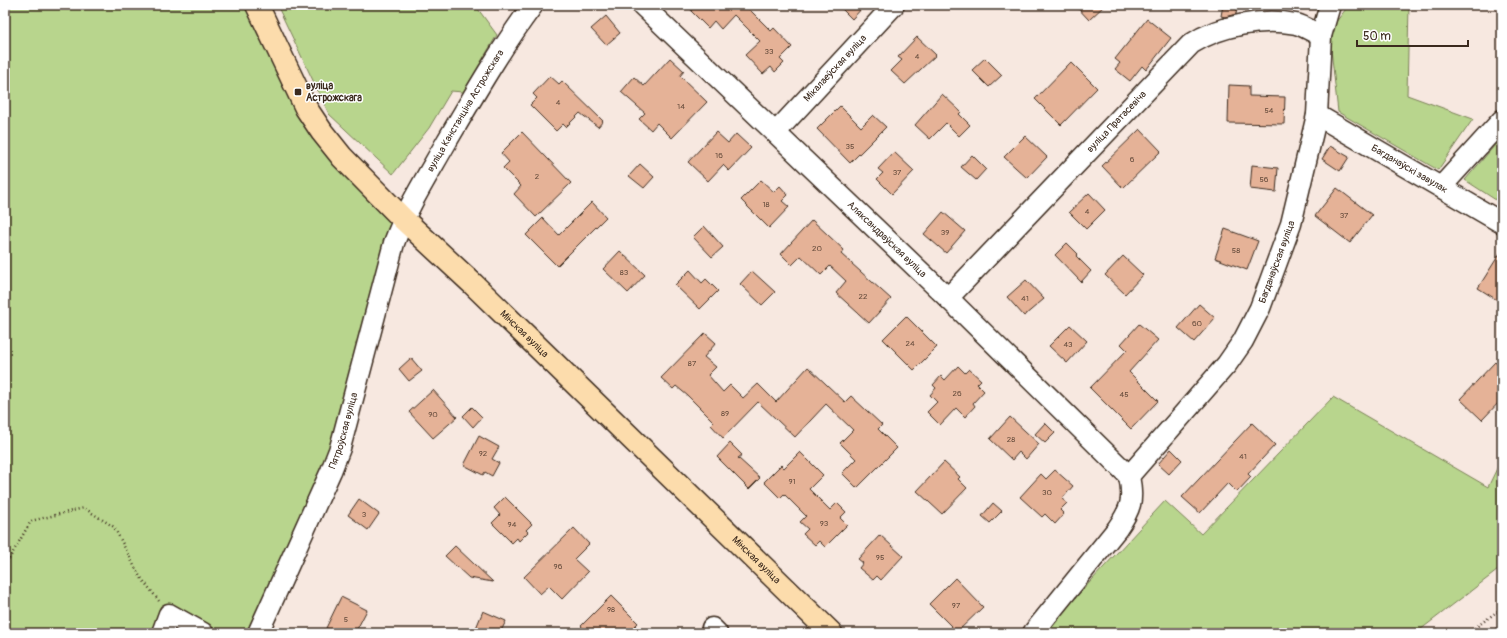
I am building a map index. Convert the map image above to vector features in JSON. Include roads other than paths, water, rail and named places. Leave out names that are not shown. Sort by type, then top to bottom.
[{"type":"main road","name":"Мінская вуліца","points":[[257,5],[298,92],[322,132],[342,157],[403,219],[473,284],[831,633]]},
{"type":"street","name":"вуліца Канстанціна Астрожскага","points":[[403,219],[476,92],[515,29],[533,5]]},
{"type":"street","name":"Аляксандраўская вуліца","points":[[642,5],[948,298],[1129,476]]},
{"type":"street","name":"Мікалаеўская вуліца","points":[[776,132],[894,5]]},
{"type":"street","name":"Багданаўская вуліца","points":[[1129,476],[1227,364],[1243,341],[1257,314],[1291,224],[1317,115],[1321,36],[1330,5]]},
{"type":"street","name":"вуліца Пратасевіча","points":[[948,298],[1191,44],[1204,35],[1236,26],[1271,22],[1297,25],[1321,36]]},
{"type":"street","name":"Багданаўскі завулак","points":[[1317,115],[1502,222]]},
{"type":"street","points":[[1442,186],[1502,120]]},
{"type":"street","name":"Пятроўская вуліца","points":[[258,633],[340,448],[394,243],[403,219]]},
{"type":"street","points":[[1033,633],[1117,529],[1128,512],[1132,497],[1129,476]]},
{"type":"street","points":[[162,633],[169,614],[203,633]]},
{"type":"place","name":"вуліца Астрожскага","points":[[298,92]]}]
